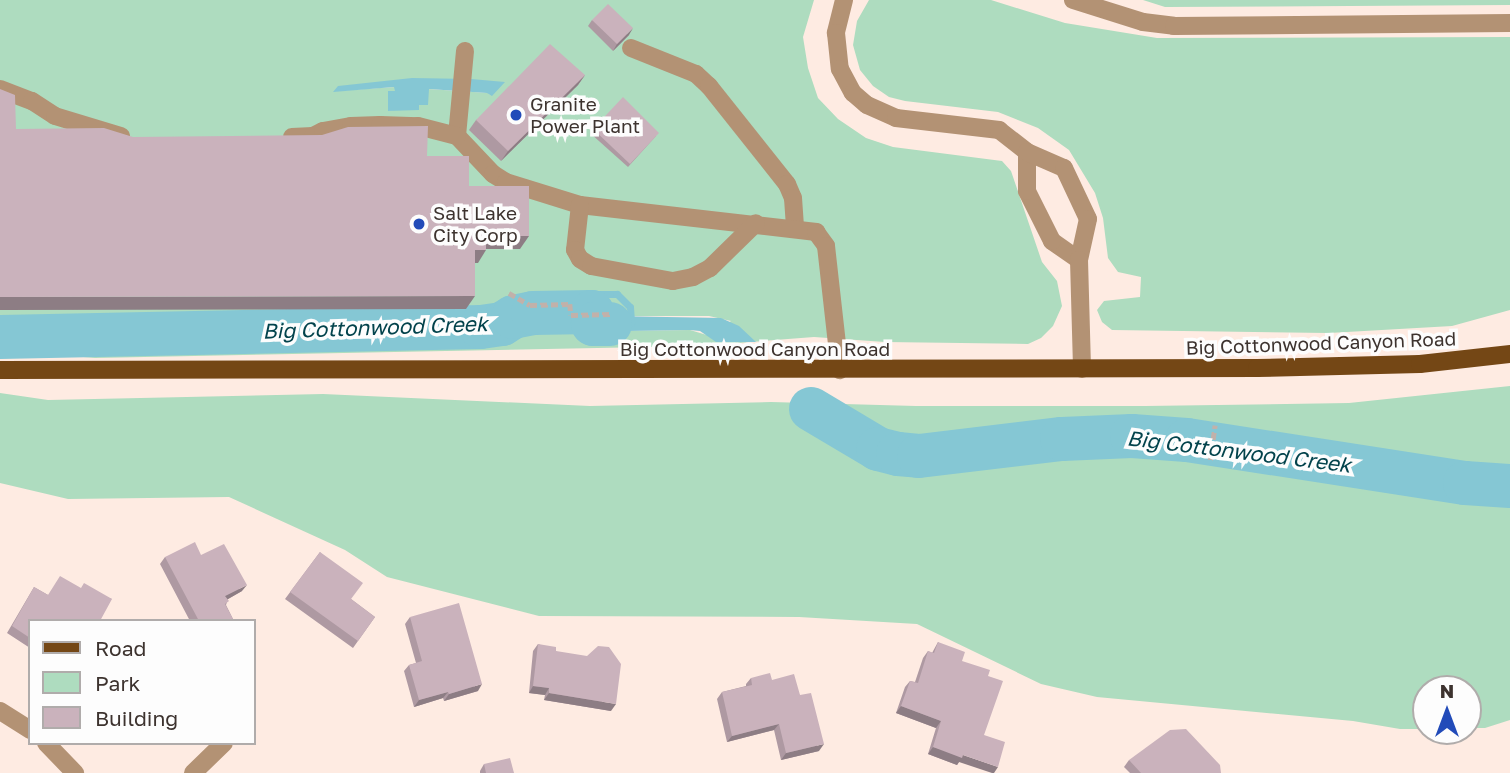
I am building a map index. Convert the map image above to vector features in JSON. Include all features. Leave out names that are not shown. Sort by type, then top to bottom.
[{"type":"main road","name":"Big Cottonwood Canyon Road","points":[[0,370],[1082,369],[1420,364],[1510,354]]},
{"type":"street","points":[[844,0],[836,33],[840,69],[853,93],[867,105],[896,118],[999,130],[1027,152],[1064,168],[1088,219],[1079,260],[1082,369]]},
{"type":"street","points":[[1073,0],[1143,22],[1174,26],[1510,23]]},
{"type":"street","points":[[631,48],[696,74],[709,86],[787,184],[793,198],[795,228]]},
{"type":"street","points":[[457,136],[465,51]]},
{"type":"street","points":[[0,89],[33,101],[55,116],[124,138],[138,138]]},
{"type":"street","points":[[272,137],[313,136],[337,128],[418,126],[457,136],[493,174],[506,182],[580,205],[817,232],[826,246],[840,370]]},
{"type":"street","points":[[1027,152],[1027,191],[1052,241],[1079,260]]},
{"type":"street","points":[[580,205],[575,250],[580,259],[591,267],[673,281],[693,277],[710,268],[756,223]]},
{"type":"street","points":[[0,711],[28,729]]},
{"type":"street","points":[[48,745],[74,773]]},
{"type":"street","points":[[193,773],[222,745]]},
{"type":"path","points":[[509,293],[530,305],[570,304],[571,315],[610,314]]},
{"type":"path","points":[[1210,460],[1215,425]]},
{"type":"green space","points":[[0,0],[814,0],[803,37],[808,68],[818,98],[838,119],[866,138],[893,147],[1002,161],[1011,171],[1042,262],[1057,281],[1062,306],[1053,326],[1041,338],[1028,344],[885,342],[814,337],[700,346],[95,358],[0,350]],"holes":[[[471,79],[492,96],[488,93],[428,89],[419,105],[388,111],[388,92],[395,91],[395,87],[334,91]],[[563,301],[611,316],[709,316],[731,321],[710,336],[690,330],[564,332]]]},
{"type":"green space","points":[[869,0],[991,0],[1065,23],[1157,38],[1510,37],[1510,310],[1452,326],[1329,333],[1112,330],[1102,322],[1097,310],[1104,301],[1140,297],[1141,277],[1118,272],[1108,258],[1103,218],[1095,193],[1069,150],[1038,128],[998,112],[905,101],[889,97],[873,86],[860,70],[853,45],[857,21]]},
{"type":"green space","points":[[1143,0],[1510,0],[1510,5],[1165,7]]},
{"type":"green space","points":[[1510,386],[1510,720],[1482,728],[1482,675],[1412,675],[1412,729],[1400,729],[1353,721],[1097,697],[1041,684],[917,624],[799,617],[539,616],[387,577],[345,550],[229,497],[68,499],[0,483],[0,393],[48,400],[323,394],[590,406],[771,402],[916,406],[1349,403]]},
{"type":"water","points":[[412,78],[505,82],[492,96],[487,93],[429,89],[428,105],[419,105],[419,110],[388,111],[388,91],[395,91],[394,87],[333,92],[338,86]]},
{"type":"water","points":[[563,301],[577,301],[577,307],[611,307],[612,316],[721,318],[739,326],[756,342],[716,342],[700,331],[690,330],[564,332]]},
{"type":"building","points":[[608,4],[633,28],[617,44],[592,20]]},
{"type":"building","name":"Granite Power Plant","points":[[550,44],[585,75],[508,151],[476,120]]},
{"type":"building","points":[[0,89],[15,95],[16,129],[104,128],[133,137],[322,135],[348,127],[428,126],[427,156],[469,156],[469,186],[529,186],[529,236],[486,236],[486,250],[475,250],[475,296],[0,297]]},
{"type":"building","points":[[623,97],[659,133],[630,164],[593,129]]},
{"type":"building","points":[[195,542],[201,555],[224,544],[247,585],[225,596],[229,601],[225,604],[233,619],[198,619],[165,557]]},
{"type":"building","points":[[320,552],[363,583],[351,599],[375,617],[358,641],[290,592]]},
{"type":"building","points":[[60,576],[81,588],[84,583],[112,599],[101,619],[28,619],[28,637],[12,626],[34,587],[48,595]]},
{"type":"building","points":[[459,603],[482,684],[419,700],[409,665],[422,661],[410,617]]},
{"type":"building","points":[[938,642],[965,652],[962,661],[990,670],[988,676],[1003,681],[984,735],[1005,742],[998,767],[933,747],[941,721],[901,706],[910,681],[918,683],[928,651],[934,653]]},
{"type":"building","points":[[538,644],[556,647],[556,651],[587,656],[598,646],[609,647],[621,664],[616,704],[549,693],[549,688],[533,686]]},
{"type":"building","points":[[770,673],[772,680],[794,674],[800,695],[811,693],[824,744],[786,753],[779,724],[732,736],[722,692],[752,685],[751,678]]},
{"type":"building","points":[[1186,729],[1220,765],[1221,773],[1141,773],[1129,760],[1170,730]]},
{"type":"building","points":[[510,758],[514,773],[486,773],[484,764]]},
{"type":"waterway","points":[[592,294],[617,294],[630,307],[631,323]]},
{"type":"waterway","points":[[531,313],[562,295],[592,294],[592,312]]},
{"type":"waterway","name":"Big Cottonwood Creek","points":[[0,337],[481,327],[502,324],[513,317],[533,313],[592,312],[593,324],[610,324]]},
{"type":"waterway","points":[[481,327],[571,325]]},
{"type":"waterway","name":"Big Cottonwood Creek","points":[[811,409],[878,449],[898,454],[919,456],[1062,439],[1132,436],[1187,440],[1465,483],[1510,486]]},
{"type":"place","name":"Granite Power Plant","points":[[516,115]]},
{"type":"place","name":"Salt Lake City Corp","points":[[419,224]]}]
